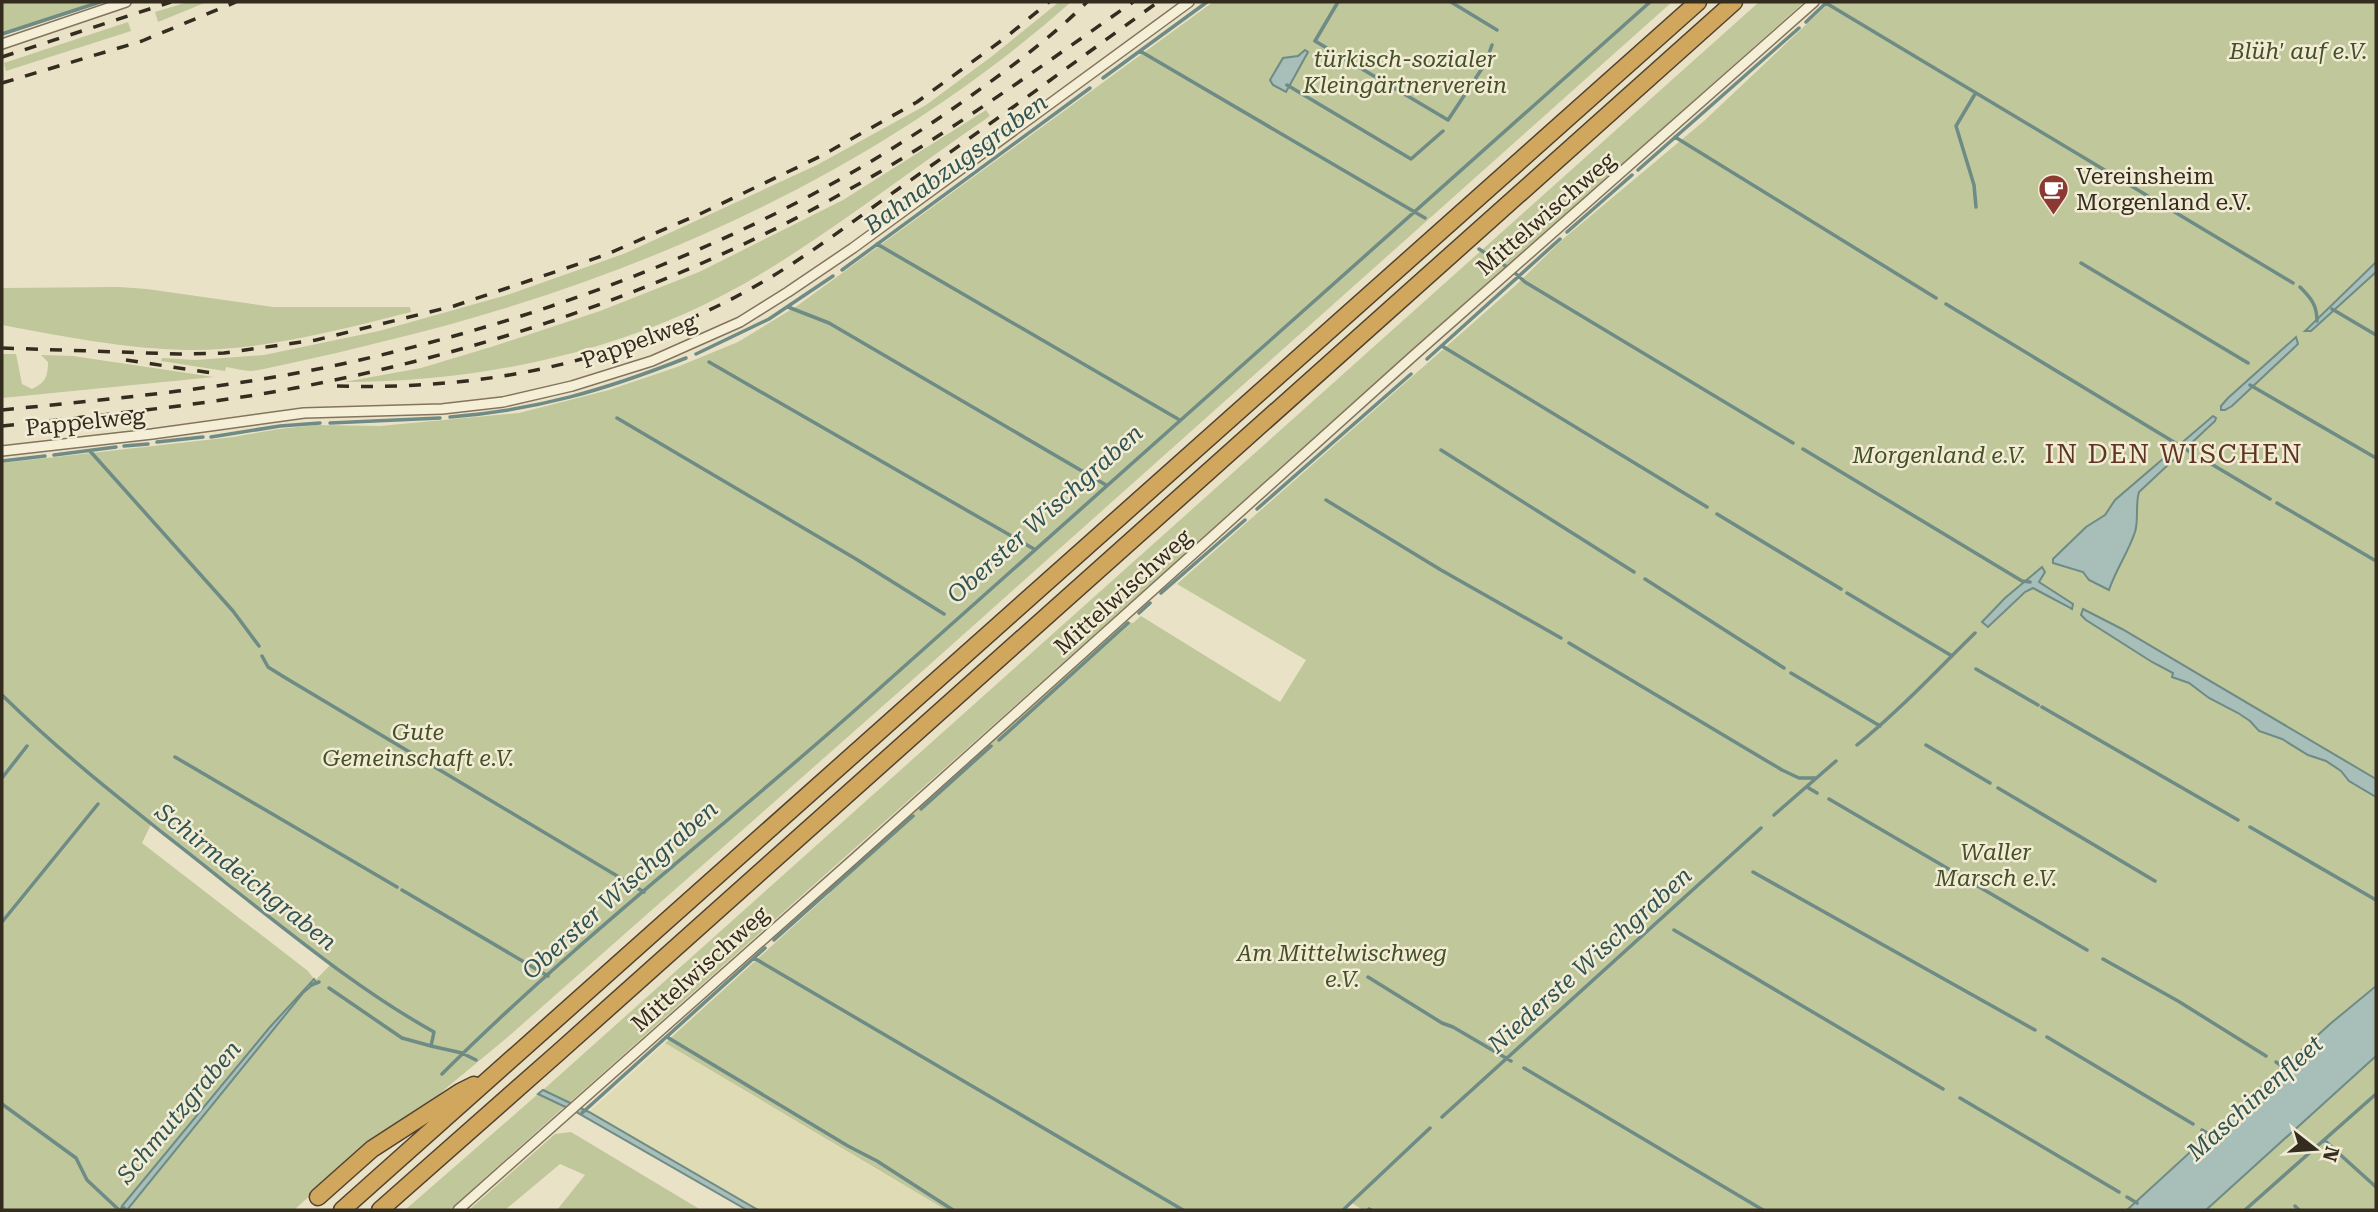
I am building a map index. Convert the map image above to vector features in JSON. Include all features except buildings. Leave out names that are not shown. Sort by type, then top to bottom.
[{"type":"highway","points":[[342,1210],[1698,2]]},
{"type":"highway","points":[[380,1210],[1734,2]]},
{"type":"highway","points":[[317,1197],[372,1149],[460,1091],[492,1077]]},
{"type":"street","points":[[2,44],[126,2]]},
{"type":"street","name":"Pappelweg","points":[[2,451],[141,436],[304,413],[442,409],[503,402],[572,386],[652,362],[740,322],[788,292],[853,248],[1188,2]]},
{"type":"street","name":"Mittelwischweg","points":[[458,1210],[1129,613],[1422,348],[1814,2]]},
{"type":"shaded area","points":[[665,1043],[946,1210],[758,1210],[589,1112]]},
{"type":"green space","points":[[2,2],[105,2],[2,36]]},
{"type":"green space","points":[[188,2],[207,2],[158,22],[155,12]]},
{"type":"green space","points":[[1059,2],[1071,2],[996,63],[918,119],[835,169],[749,213],[661,252],[571,287],[478,316],[264,369],[251,371],[226,367],[225,371],[161,361],[162,358],[196,360],[264,355],[379,331],[507,295],[626,253],[817,165],[926,105]]},
{"type":"green space","points":[[1213,2],[1672,2],[509,1036],[438,1095],[387,1129],[294,1210],[127,1210],[303,993],[331,964],[152,822],[142,843],[308,971],[314,979],[270,1027],[121,1210],[2,1210],[2,463],[316,425],[380,426],[519,413],[609,390],[677,367],[738,342],[797,306]]},
{"type":"green space","points":[[1759,2],[1804,2],[569,1103],[543,1090]]},
{"type":"green space","points":[[1830,2],[2376,2],[2376,262],[2307,328],[2311,331],[2376,272],[2376,779],[2122,629],[2087,611],[2081,614],[2173,673],[2177,680],[2189,683],[2209,698],[2250,721],[2259,731],[2326,761],[2341,771],[2349,781],[2376,797],[2376,986],[2330,1024],[2127,1210],[1363,1210],[1350,1202],[1340,1210],[946,1210],[665,1043],[830,893],[827,887],[1127,622],[1133,623],[1141,616],[1280,702],[1306,660],[1177,584],[1516,285],[1563,239],[1704,121]],"holes":[[[2295,337],[2298,344],[2232,406],[2221,406]],[[2209,418],[2216,418],[2139,492],[2135,532],[2109,589],[2072,567],[2081,534],[2086,527],[2105,515],[2115,500]],[[2038,569],[2039,582],[2073,603],[2069,609],[2033,588],[1982,623]]]},
{"type":"green space","points":[[128,22],[131,31],[6,71],[4,63]]},
{"type":"green space","points":[[986,110],[990,116],[818,237],[759,275],[662,323],[611,342],[505,368],[451,376],[344,382],[421,368],[491,347],[600,311],[699,272],[843,200]]},
{"type":"green space","points":[[119,287],[273,307],[410,307],[411,312],[272,343],[186,350],[94,341],[2,325],[2,288]]},
{"type":"green space","points":[[2,354],[16,354],[22,384],[32,389],[43,382],[46,376],[48,362],[41,355],[73,356],[214,377],[2,398]]},
{"type":"green space","points":[[2376,1056],[2376,1210],[2206,1210]]},
{"type":"green space","points":[[538,1094],[564,1107],[449,1210],[405,1210]]},
{"type":"green space","points":[[571,1132],[701,1210],[557,1210],[585,1175],[560,1164],[505,1210],[469,1210],[555,1134]]},
{"type":"water","points":[[1305,50],[1308,52],[1286,92],[1273,85],[1270,80],[1283,58],[1298,56]]},
{"type":"water","points":[[2376,262],[2376,272],[2311,331],[2305,331]]},
{"type":"water","points":[[2296,337],[2298,344],[2232,406],[2221,410],[2228,398]]},
{"type":"water","points":[[2213,416],[2215,421],[2139,492],[2135,532],[2109,590],[2089,580],[2083,572],[2053,563],[2053,559],[2086,527],[2105,515],[2115,500]]},
{"type":"water","points":[[2042,567],[2045,572],[2039,582],[2073,604],[2072,609],[2033,588],[2025,592],[1988,627],[1982,622],[2005,598]]},
{"type":"water","points":[[2083,609],[2122,629],[2376,779],[2376,797],[2349,781],[2341,771],[2326,761],[2259,731],[2238,713],[2209,698],[2189,683],[2172,677],[2173,673],[2086,620],[2081,615]]},
{"type":"water","points":[[314,979],[316,982],[303,993],[127,1210],[121,1210],[270,1027]]},
{"type":"water","name":"Maschinenfleet","points":[[2376,986],[2376,1056],[2206,1210],[2127,1210],[2330,1024]]},
{"type":"water","points":[[543,1090],[589,1112],[758,1210],[747,1210],[576,1112],[538,1094]]},
{"type":"waterway","points":[[2,34],[100,2]]},
{"type":"waterway","name":"Bahnabzugsgraben","points":[[1103,78],[1207,2]]},
{"type":"waterway","points":[[1338,2],[1315,41],[1448,120],[1485,64],[1492,45]]},
{"type":"waterway","points":[[1451,2],[1497,30]]},
{"type":"waterway","name":"Oberster Wischgraben","points":[[442,1074],[544,978],[862,704],[1650,2]]},
{"type":"waterway","points":[[1806,22],[1827,2]]},
{"type":"waterway","points":[[1826,3],[2293,283]]},
{"type":"waterway","points":[[1638,170],[1799,28]]},
{"type":"waterway","points":[[1140,51],[1425,218]]},
{"type":"waterway","points":[[1287,85],[1411,159],[1443,131]]},
{"type":"waterway","name":"Bahnabzugsgraben","points":[[842,270],[1090,88]]},
{"type":"waterway","points":[[1975,94],[1956,126],[1974,185],[1976,207]]},
{"type":"waterway","points":[[1675,137],[1936,298]]},
{"type":"waterway","points":[[1567,232],[1632,175]]},
{"type":"waterway","points":[[1427,359],[1560,239]]},
{"type":"waterway","points":[[877,244],[1178,419]]},
{"type":"waterway","points":[[1479,249],[1507,267]]},
{"type":"waterway","points":[[2081,263],[2248,363]]},
{"type":"waterway","points":[[1515,273],[1525,282],[1793,443]]},
{"type":"waterway","name":"Bahnabzugsgraben","points":[[696,354],[769,319],[833,276]]},
{"type":"waterway","points":[[2300,287],[2313,302],[2317,321]]},
{"type":"waterway","points":[[1946,304],[2192,453]]},
{"type":"waterway","points":[[788,307],[829,323],[1106,485]]},
{"type":"waterway","points":[[2332,309],[2376,335]]},
{"type":"waterway","points":[[1442,346],[1707,507]]},
{"type":"waterway","name":"Bahnabzugsgraben","points":[[450,417],[542,404],[599,389],[686,358]]},
{"type":"waterway","points":[[709,362],[1034,549]]},
{"type":"waterway","points":[[1257,509],[1411,374]]},
{"type":"waterway","points":[[2250,385],[2376,458]]},
{"type":"waterway","name":"Bahnabzugsgraben","points":[[330,423],[440,418]]},
{"type":"waterway","points":[[617,418],[944,614]]},
{"type":"waterway","name":"Bahnabzugsgraben","points":[[211,437],[280,426],[320,423]]},
{"type":"waterway","name":"Bahnabzugsgraben","points":[[157,442],[203,437]]},
{"type":"waterway","name":"Bahnabzugsgraben","points":[[124,446],[148,444]]},
{"type":"waterway","name":"Bahnabzugsgraben","points":[[54,455],[116,447]]},
{"type":"waterway","points":[[1803,449],[2022,581],[2030,582]]},
{"type":"waterway","points":[[1441,450],[1634,572]]},
{"type":"waterway","points":[[90,451],[233,611],[259,646]]},
{"type":"waterway","name":"Bahnabzugsgraben","points":[[2,461],[45,456]]},
{"type":"waterway","points":[[2203,459],[2270,499]]},
{"type":"waterway","points":[[1326,500],[1441,570],[1561,638]]},
{"type":"waterway","points":[[2277,503],[2376,561]]},
{"type":"waterway","points":[[1717,514],[1841,589]]},
{"type":"waterway","points":[[1161,593],[1245,520]]},
{"type":"waterway","points":[[1645,579],[1784,668]]},
{"type":"waterway","points":[[1847,593],[1952,656]]},
{"type":"waterway","points":[[1139,613],[1150,603]]},
{"type":"waterway","points":[[999,740],[1128,623]]},
{"type":"waterway","name":"Niederste Wischgraben","points":[[1857,745],[1903,705],[1975,633]]},
{"type":"waterway","points":[[1569,643],[1782,770],[1799,778],[1816,778]]},
{"type":"waterway","points":[[262,656],[268,667],[284,677],[644,892]]},
{"type":"waterway","points":[[1976,669],[2038,705]]},
{"type":"waterway","points":[[1791,673],[1880,726]]},
{"type":"waterway","name":"Schirmdeichgraben","points":[[2,695],[84,769],[277,923],[327,962],[434,1032],[431,1046],[462,1053],[476,1060]]},
{"type":"waterway","points":[[2042,707],[2238,820]]},
{"type":"waterway","points":[[1926,745],[1990,783]]},
{"type":"waterway","points":[[2,778],[27,746]]},
{"type":"waterway","points":[[921,809],[991,746]]},
{"type":"waterway","points":[[175,757],[397,887]]},
{"type":"waterway","name":"Niederste Wischgraben","points":[[1774,815],[1836,761]]},
{"type":"waterway","points":[[1807,787],[1817,793]]},
{"type":"waterway","points":[[1998,788],[2155,881]]},
{"type":"waterway","points":[[1829,799],[2087,950]]},
{"type":"waterway","points":[[2,922],[98,804]]},
{"type":"waterway","points":[[774,940],[913,816]]},
{"type":"waterway","points":[[2250,827],[2376,900]]},
{"type":"waterway","name":"Niederste Wischgraben","points":[[1442,1117],[1761,828]]},
{"type":"waterway","points":[[1753,872],[2035,1030]]},
{"type":"waterway","points":[[402,890],[548,976]]},
{"type":"waterway","points":[[1674,930],[1943,1089]]},
{"type":"waterway","points":[[582,1113],[765,948]]},
{"type":"waterway","points":[[754,958],[1183,1210]]},
{"type":"waterway","name":"Maschinenfleet","points":[[2103,959],[2178,1001],[2266,1056]]},
{"type":"waterway","points":[[1368,977],[1442,1023],[1511,1061]]},
{"type":"waterway","name":"Schmutzgraben","points":[[311,985],[319,982]]},
{"type":"waterway","name":"Schmutzgraben","points":[[329,988],[402,1038],[431,1046]]},
{"type":"waterway","points":[[667,1037],[877,1161],[953,1210]]},
{"type":"waterway","name":"Maschinenfleet","points":[[2047,1037],[2193,1124]]},
{"type":"waterway","name":"Maschinenfleet","points":[[2276,1062],[2285,1068]]},
{"type":"waterway","points":[[1524,1068],[1763,1210]]},
{"type":"waterway","points":[[2245,1210],[2376,1094]]},
{"type":"waterway","points":[[1960,1098],[2119,1192]]},
{"type":"waterway","name":"Schmutzgraben","points":[[2,1104],[76,1158],[87,1180],[119,1210],[124,1208]]},
{"type":"waterway","name":"Niederste Wischgraben","points":[[1343,1210],[1430,1128]]},
{"type":"waterway","name":"Maschinenfleet","points":[[2202,1130],[2212,1136]]},
{"type":"waterway","points":[[2324,1140],[2376,1187]]},
{"type":"waterway","points":[[2127,1197],[2137,1203]]},
{"type":"waterway","points":[[2295,1206],[2299,1210]]},
{"type":"railway","points":[[2,57],[171,2]]},
{"type":"railway","points":[[2,83],[142,41],[236,2]]},
{"type":"railway","points":[[2,348],[224,353],[316,340],[454,306],[605,255],[702,213],[821,156],[917,102],[1005,38],[1049,2]]},
{"type":"railway","points":[[2,410],[182,391],[316,369],[441,340],[601,289],[756,223],[830,185],[903,142],[1016,62],[1087,2]]},
{"type":"railway","points":[[2,426],[222,400],[366,373],[506,336],[643,288],[775,229],[915,151],[989,103],[1133,2]]},
{"type":"railway","points":[[337,386],[456,382],[535,370],[612,350],[707,311],[763,282],[806,255],[1158,2]]},
{"type":"railway","points":[[126,360],[219,374]]},
{"type":"place","name":"Vereinsheim Morgenland e.V.","points":[[2053,216]]},
{"type":"district","name":"IN DEN WISCHEN","points":[[2174,454]]},
{"type":"park label","name":"Blüh' auf e.V.","points":[[2298,51]]},
{"type":"park label","name":"türkisch-sozialer Kleingärtnerverein","points":[[1405,72]]},
{"type":"park label","name":"Morgenland e.V.","points":[[1939,455]]},
{"type":"park label","name":"Gute Gemeinschaft e.V.","points":[[418,745]]},
{"type":"park label","name":"Waller Marsch e.V.","points":[[1996,865]]},
{"type":"park label","name":"Am Mittelwischweg e.V.","points":[[1342,966]]}]
